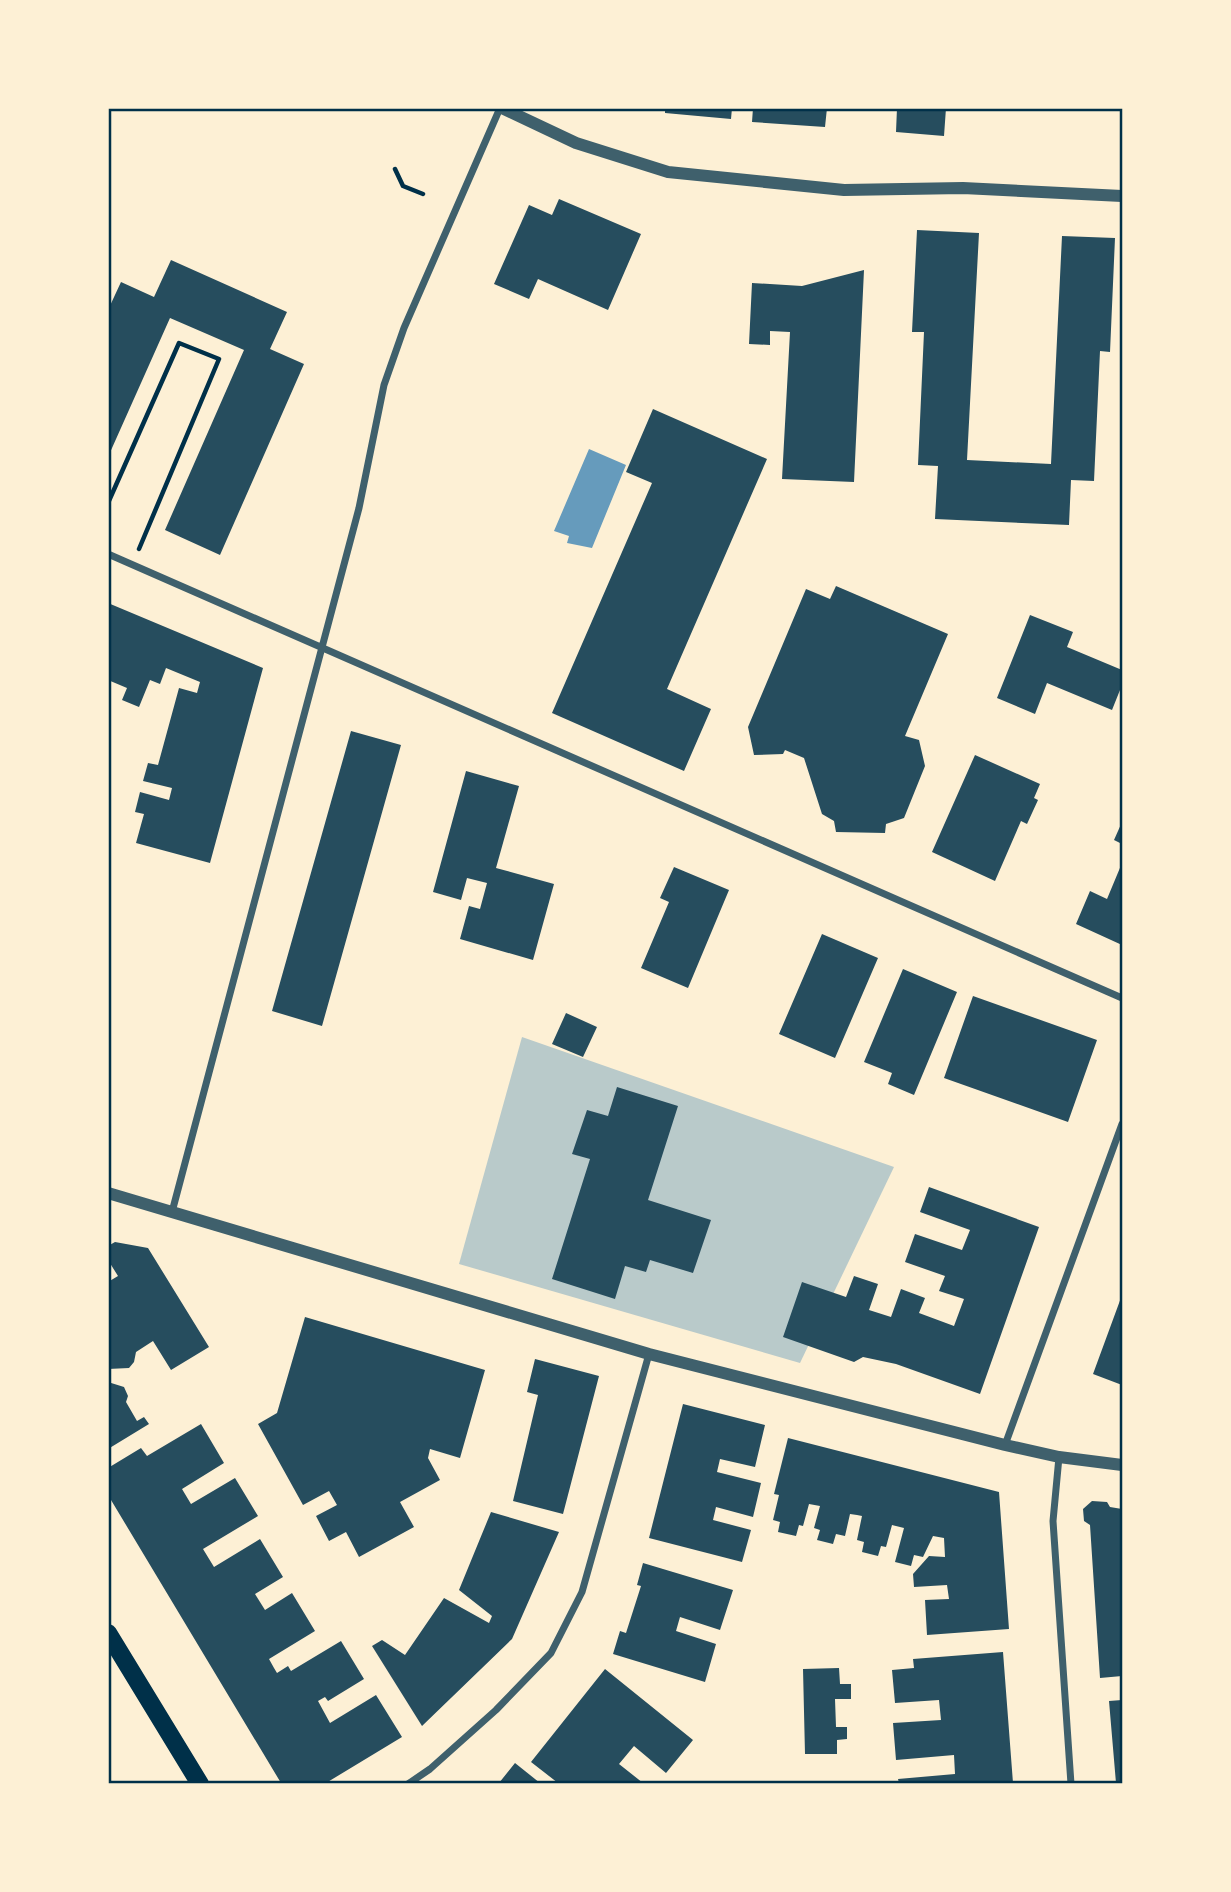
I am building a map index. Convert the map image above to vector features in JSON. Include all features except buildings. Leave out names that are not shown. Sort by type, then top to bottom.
[{"type":"main road","points":[[108,1633],[200,1783]]},
{"type":"street","points":[[172,1212],[309,690],[323,649],[359,508],[381,399],[394,353],[501,108],[576,143],[668,172],[844,190],[963,188],[1122,196]]},
{"type":"street","points":[[108,554],[1122,998]]},
{"type":"street","points":[[1005,1445],[1122,1124]]},
{"type":"street","points":[[108,1193],[649,1354],[1005,1445],[1059,1457],[1122,1465]]},
{"type":"street","points":[[408,1783],[430,1769],[496,1710],[551,1653],[582,1592],[649,1354]]},
{"type":"street","points":[[1059,1457],[1053,1521],[1070,1783]]},
{"type":"path","points":[[395,169],[403,186],[423,194]]},
{"type":"path","points":[[108,503],[179,343],[219,359],[132,565]]},
{"type":"shaded area","points":[[522,1037],[894,1167],[800,1363],[459,1264]]},
{"type":"water","points":[[589,449],[626,465],[592,548],[567,543],[569,536],[554,531]]}]
